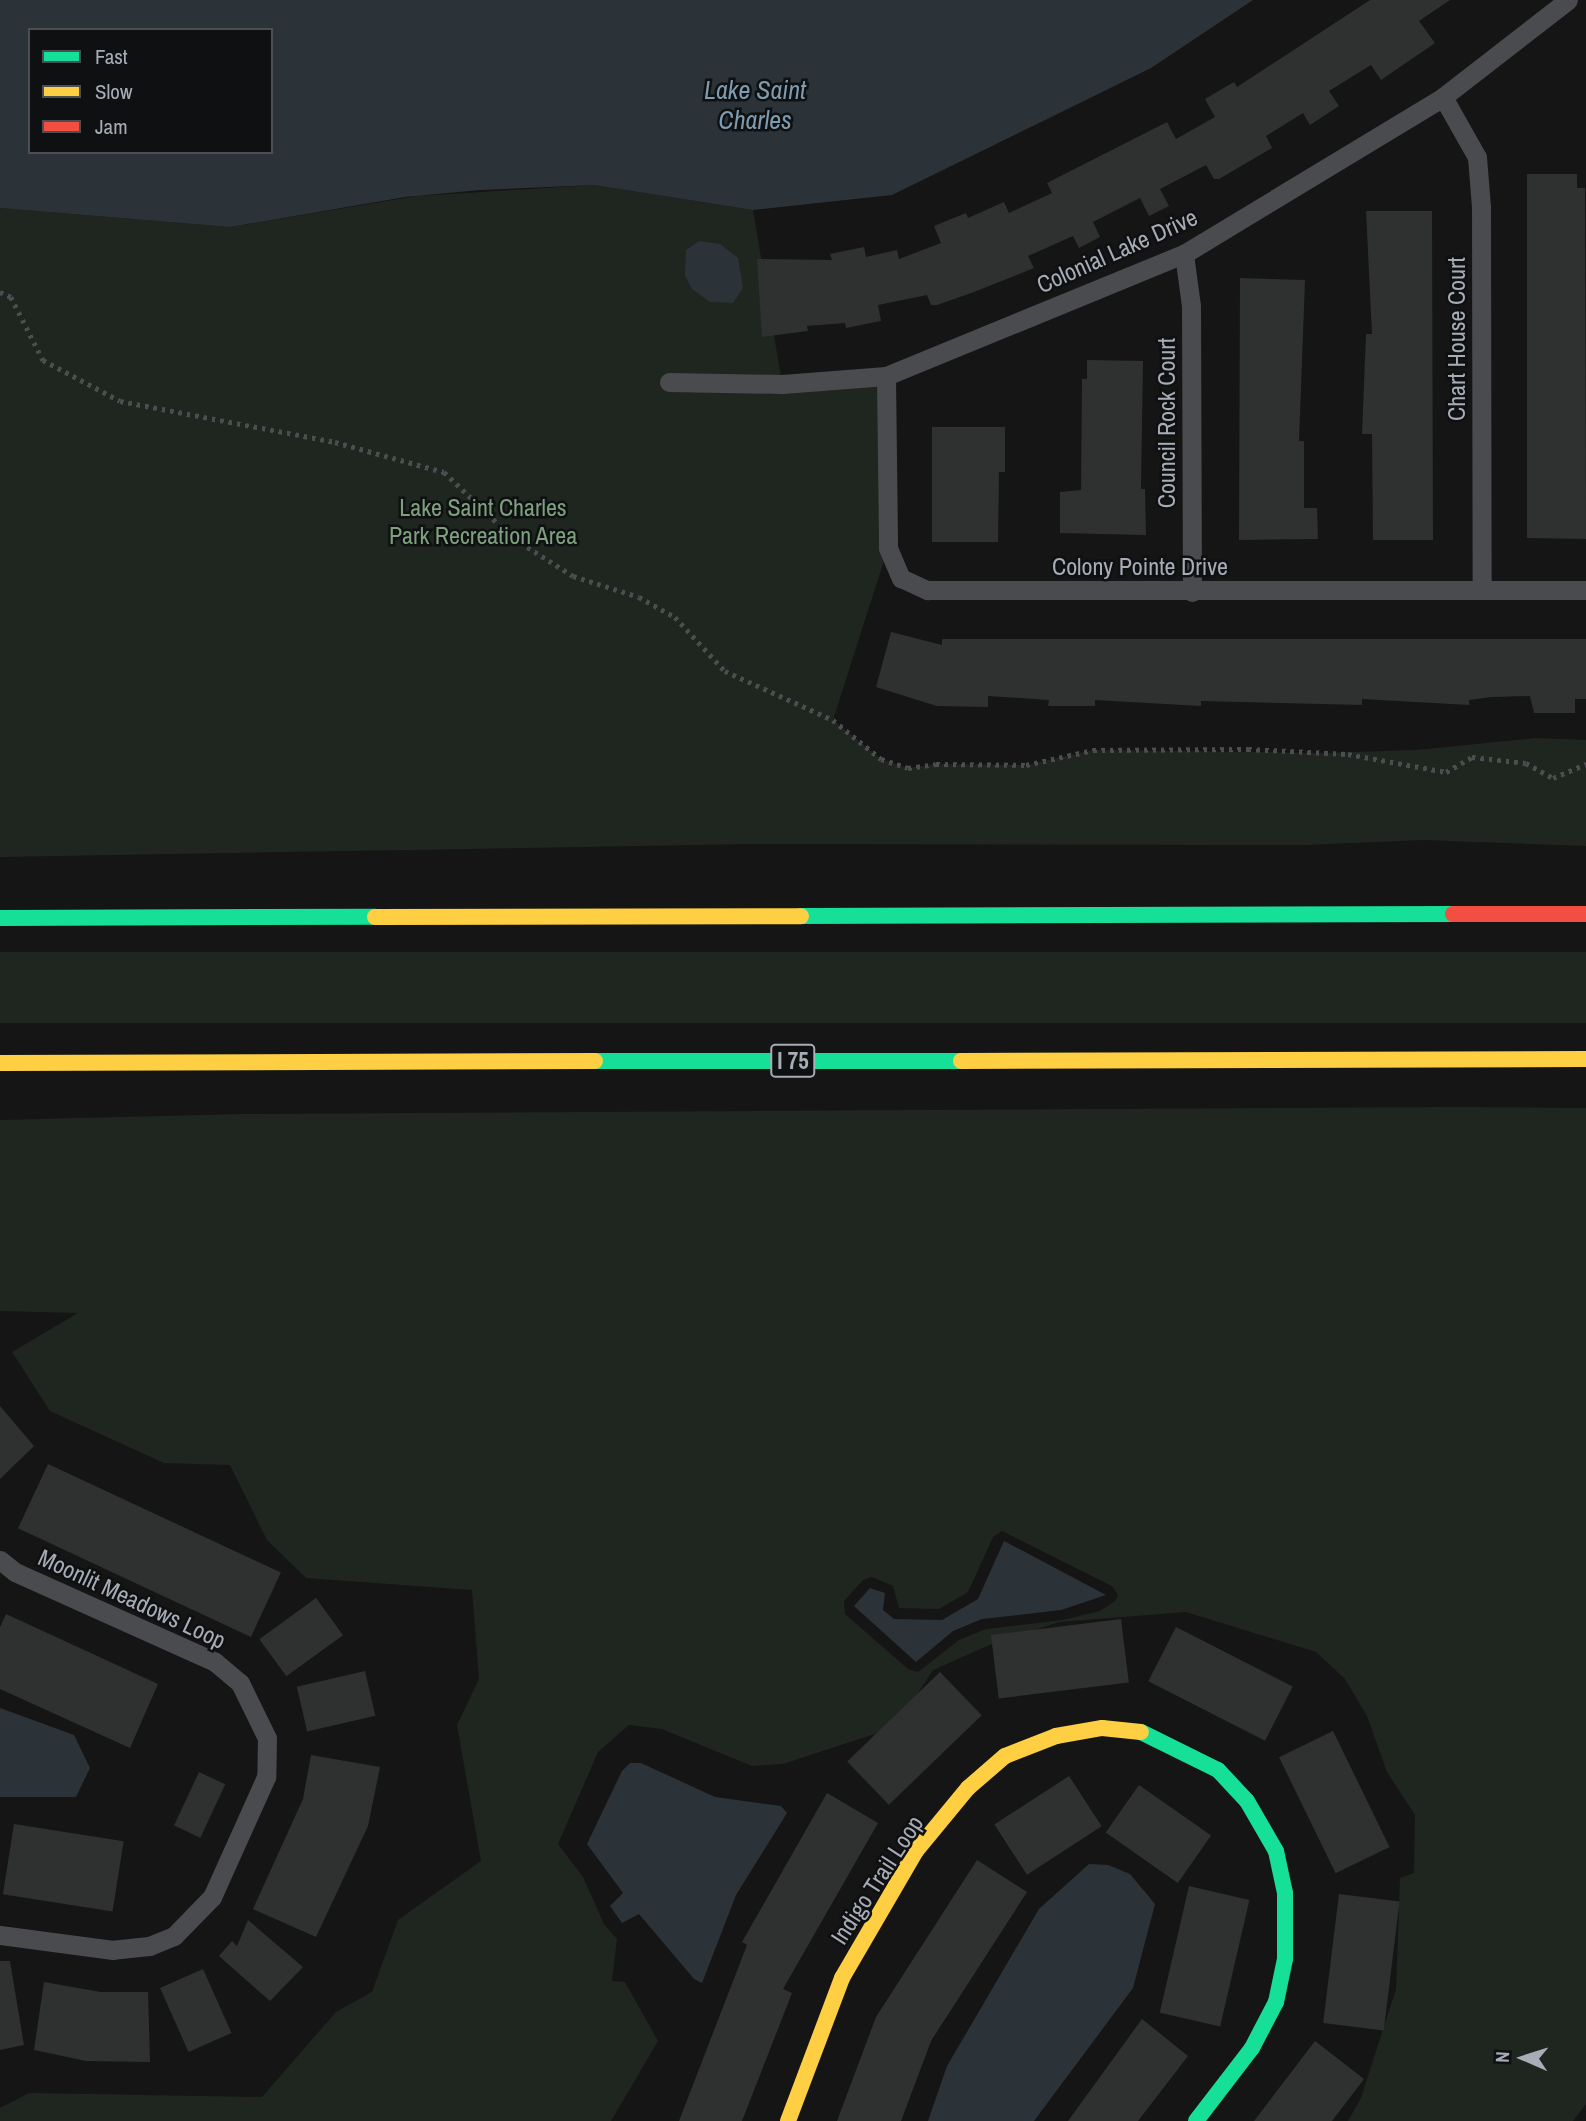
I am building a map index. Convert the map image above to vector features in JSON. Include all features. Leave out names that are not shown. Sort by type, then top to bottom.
[{"type":"main road","points":[[0,918],[1586,914]]},
{"type":"main road","name":"I 75","points":[[0,1063],[1586,1059]]},
{"type":"main road","name":"Indigo Trail Loop","points":[[788,2121],[842,1979],[916,1852],[968,1788],[1005,1756],[1056,1736],[1102,1728],[1143,1732],[1185,1749],[1218,1770],[1247,1801],[1276,1851],[1285,1893],[1285,1959],[1276,2002],[1252,2048],[1196,2121]]},
{"type":"street","name":"Colonial Lake Drive","points":[[669,382],[782,384],[886,376],[1184,254],[1443,97],[1568,0]]},
{"type":"street","name":"Chart House Court","points":[[1443,97],[1477,158],[1482,207],[1482,590]]},
{"type":"street","name":"Council Rock Court","points":[[1184,254],[1191,306],[1192,592]]},
{"type":"street","name":"Colony Pointe Drive","points":[[886,376],[888,548],[901,578],[927,590],[1586,590]]},
{"type":"street","name":"Moonlit Meadows Loop","points":[[0,1560],[15,1572],[215,1662],[240,1683],[267,1738],[266,1777],[212,1898],[174,1936],[149,1946],[113,1950],[0,1935]]},
{"type":"path","points":[[0,292],[11,297],[43,360],[120,401],[335,442],[444,471],[523,544],[573,576],[639,597],[674,617],[725,671],[833,720],[881,759],[908,768],[936,764],[1026,765],[1093,750],[1196,749],[1348,754],[1446,772],[1472,757],[1526,763],[1553,778],[1586,764]]},
{"type":"green space","name":"Lake Saint Charles Park Recreation Area","points":[[594,185],[753,210],[782,383],[886,376],[888,548],[833,720],[881,759],[908,768],[936,764],[1026,765],[1093,750],[1322,753],[1417,750],[1536,738],[1586,740],[1586,846],[1424,840],[1305,845],[752,844],[0,857],[0,208],[230,227],[417,196]]},
{"type":"green space","points":[[0,952],[1586,952],[1586,1023],[0,1023]]},
{"type":"green space","points":[[1586,1108],[1586,2104],[1573,2121],[1348,2121],[1361,2098],[1396,1989],[1400,1878],[1414,1873],[1415,1815],[1387,1772],[1367,1716],[1345,1679],[1316,1652],[1186,1612],[1059,1622],[994,1643],[933,1670],[896,1727],[783,1764],[752,1766],[662,1729],[629,1725],[598,1752],[558,1844],[583,1877],[604,1924],[617,1939],[612,1981],[625,1982],[658,2041],[611,2121],[0,2121],[0,2108],[29,2093],[262,2097],[336,2012],[372,1992],[398,1920],[481,1861],[457,1725],[479,1679],[472,1590],[306,1578],[267,1540],[230,1465],[164,1463],[50,1411],[12,1352],[78,1313],[0,1311],[0,1120],[243,1114]],"holes":[[[1002,1531],[1112,1586],[1118,1595],[1115,1601],[1100,1611],[1063,1620],[986,1629],[959,1640],[918,1672],[908,1669],[845,1614],[844,1601],[863,1580],[872,1577],[893,1586],[899,1608],[939,1609],[968,1592],[993,1537]]]},
{"type":"water","name":"Lake Saint Charles","points":[[0,0],[1253,0],[1151,68],[892,195],[753,210],[594,185],[480,190],[405,197],[230,227],[0,208]]},
{"type":"water","points":[[699,241],[720,244],[738,258],[743,288],[733,303],[710,302],[692,289],[685,276],[686,250]]},
{"type":"water","points":[[1004,1541],[1106,1595],[1061,1610],[982,1619],[953,1631],[916,1662],[854,1606],[870,1588],[885,1593],[883,1610],[894,1619],[942,1620],[978,1599]]},
{"type":"water","points":[[0,1708],[74,1735],[90,1768],[76,1797],[0,1797]]},
{"type":"water","points":[[630,1763],[641,1763],[715,1797],[781,1806],[787,1813],[736,1895],[702,1983],[694,1979],[639,1914],[622,1923],[610,1906],[623,1893],[587,1844],[622,1771]]},
{"type":"water","points":[[1089,1864],[1108,1865],[1130,1874],[1155,1904],[1133,1988],[1034,2121],[928,2121],[947,2066],[1039,1909]]},
{"type":"building","points":[[1370,0],[1450,0],[1419,21],[1435,43],[1381,80],[1371,65],[1329,91],[1339,106],[1310,125],[1303,113],[1266,136],[1272,148],[1219,179],[1214,179],[1206,165],[1160,189],[1169,206],[1149,216],[1140,198],[1093,222],[1100,237],[1079,248],[1073,236],[1028,256],[1034,268],[937,305],[931,305],[927,295],[878,305],[881,321],[846,328],[845,323],[807,326],[808,331],[762,337],[757,259],[832,260],[830,254],[864,247],[866,257],[897,250],[899,259],[941,243],[934,226],[966,213],[968,218],[1004,202],[1009,213],[1052,193],[1047,183],[1167,122],[1176,139],[1215,117],[1205,99],[1234,82],[1237,87]]},
{"type":"building","points":[[1527,174],[1577,174],[1577,188],[1585,188],[1586,539],[1527,538]]},
{"type":"building","points":[[1366,211],[1432,211],[1433,540],[1373,540],[1372,434],[1362,434],[1366,334],[1372,334]]},
{"type":"building","points":[[1240,278],[1305,280],[1299,441],[1304,441],[1304,508],[1317,508],[1318,539],[1239,540]]},
{"type":"building","points":[[1087,360],[1143,361],[1141,489],[1145,489],[1146,535],[1060,533],[1060,492],[1081,490],[1082,379],[1087,379]]},
{"type":"building","points":[[932,427],[1005,427],[1005,472],[999,472],[998,542],[932,542]]},
{"type":"building","points":[[891,632],[942,645],[942,639],[1586,639],[1586,699],[1575,699],[1575,713],[1534,713],[1530,696],[1469,700],[1469,705],[1362,699],[1362,705],[1201,701],[1201,706],[1095,700],[1095,706],[1048,706],[1049,700],[988,696],[988,707],[937,706],[876,687]]},
{"type":"building","points":[[0,1406],[34,1446],[0,1479]]},
{"type":"building","points":[[48,1464],[281,1573],[251,1637],[18,1528]]},
{"type":"building","points":[[316,1598],[343,1635],[286,1676],[259,1639]]},
{"type":"building","points":[[6,1614],[158,1684],[130,1748],[0,1689],[0,1627]]},
{"type":"building","points":[[1121,1619],[1129,1683],[999,1698],[991,1635]]},
{"type":"building","points":[[1176,1627],[1293,1686],[1265,1741],[1148,1681]]},
{"type":"building","points":[[365,1671],[375,1716],[307,1732],[297,1687]]},
{"type":"building","points":[[940,1672],[982,1715],[889,1805],[847,1762]]},
{"type":"building","points":[[1333,1731],[1390,1847],[1336,1873],[1279,1757]]},
{"type":"building","points":[[311,1755],[380,1767],[368,1826],[316,1937],[253,1909],[303,1799]]},
{"type":"building","points":[[199,1772],[225,1784],[200,1838],[174,1825]]},
{"type":"building","points":[[1069,1776],[1102,1826],[1027,1875],[994,1824]]},
{"type":"building","points":[[1139,1785],[1211,1835],[1178,1883],[1106,1833]]},
{"type":"building","points":[[827,1793],[878,1823],[783,1989],[792,1993],[742,2121],[679,2121],[747,1945],[742,1942]]},
{"type":"building","points":[[14,1824],[124,1841],[113,1911],[3,1894]]},
{"type":"building","points":[[977,1860],[1027,1892],[931,2041],[901,2121],[837,2121],[876,2017]]},
{"type":"building","points":[[1189,1886],[1249,1900],[1220,2027],[1160,2013]]},
{"type":"building","points":[[1339,1894],[1400,1901],[1384,2030],[1323,2023]]},
{"type":"building","points":[[248,1920],[303,1967],[270,2001],[219,1956],[232,1941],[237,1946]]},
{"type":"building","points":[[0,1961],[10,1961],[24,2045],[0,2050]]},
{"type":"building","points":[[203,1969],[231,2033],[189,2052],[160,1988]]},
{"type":"building","points":[[44,1982],[101,1992],[148,1992],[150,2062],[86,2061],[34,2050]]},
{"type":"building","points":[[1142,2019],[1188,2056],[1138,2121],[1068,2121]]},
{"type":"building","points":[[1315,2041],[1364,2079],[1332,2121],[1254,2121]]},
{"type":"traffic: fast","points":[[801,916],[1453,914]]},
{"type":"traffic: fast","points":[[0,918],[375,917]]},
{"type":"traffic: fast","points":[[595,1061],[961,1061]]},
{"type":"traffic: fast","points":[[1141,1732],[1218,1770],[1247,1801],[1276,1851],[1285,1893],[1285,1959],[1276,2002],[1252,2048],[1196,2121]]},
{"type":"traffic: slow","points":[[375,917],[801,916]]},
{"type":"traffic: slow","points":[[961,1061],[1586,1059]]},
{"type":"traffic: slow","points":[[0,1063],[595,1061]]},
{"type":"traffic: slow","points":[[788,2121],[842,1978],[916,1851],[968,1788],[1005,1756],[1056,1736],[1102,1728],[1141,1732]]},
{"type":"traffic: jam","points":[[1453,914],[1586,914]]}]
